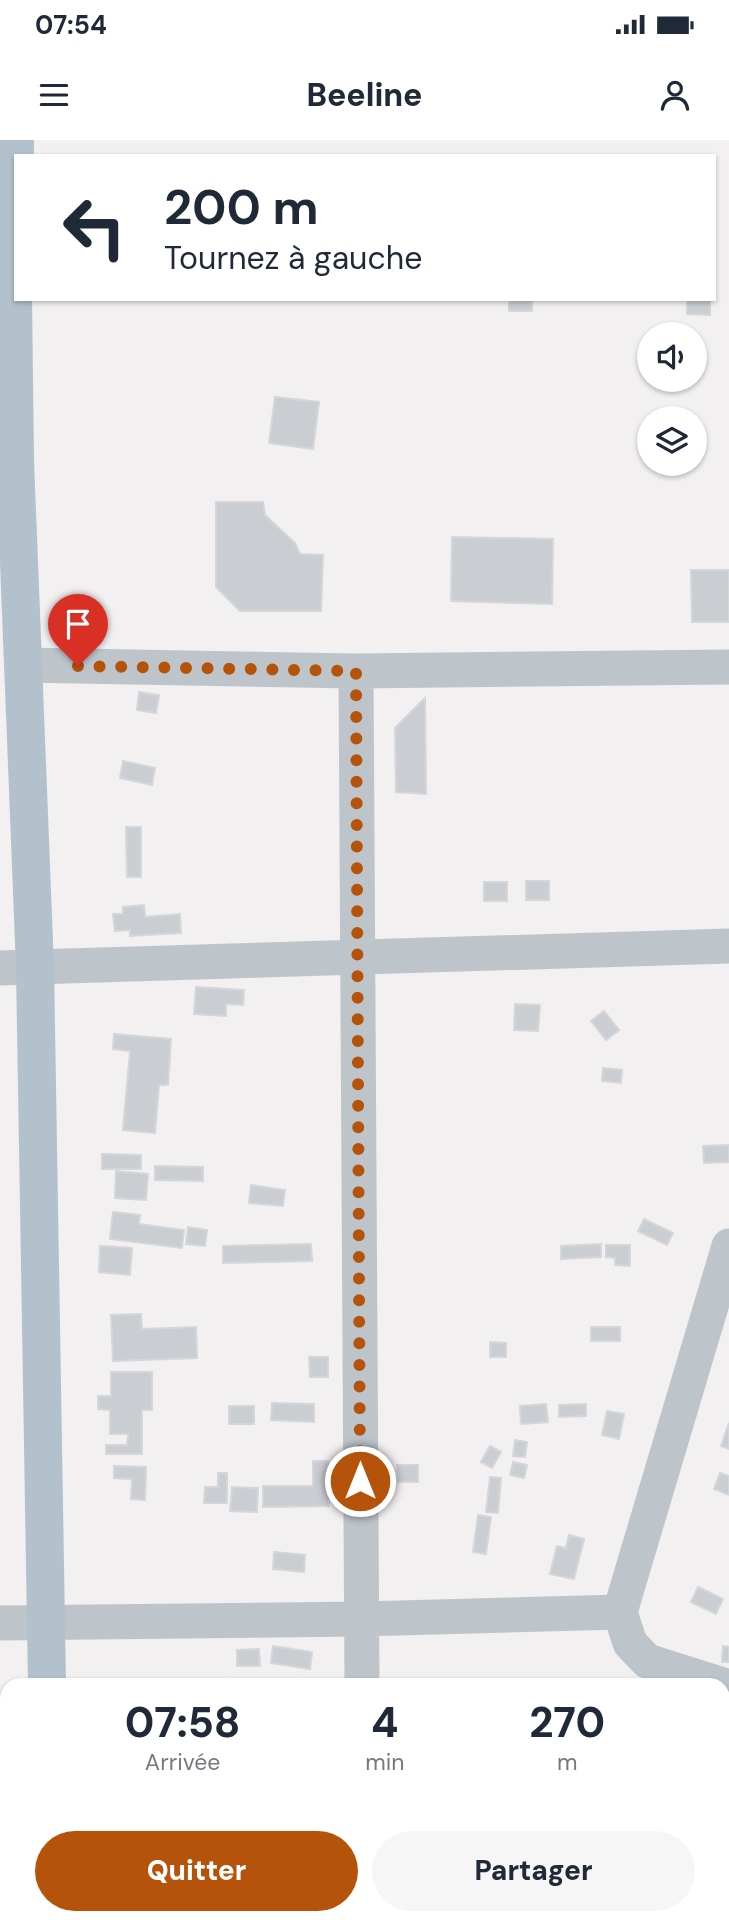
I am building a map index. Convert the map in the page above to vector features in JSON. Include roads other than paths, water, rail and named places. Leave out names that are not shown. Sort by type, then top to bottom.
[{"type":"main road","points":[[14,219],[15,461],[23,665],[17,968],[47,1678]]},
{"type":"street","points":[[23,665],[356,671],[729,667]]},
{"type":"street","points":[[356,671],[362,1678]]},
{"type":"street","points":[[17,968],[729,946]]},
{"type":"street","points":[[701,1678],[647,1661],[630,1643],[620,1612],[729,1246]]},
{"type":"street","points":[[0,1623],[362,1619],[620,1612]]}]
